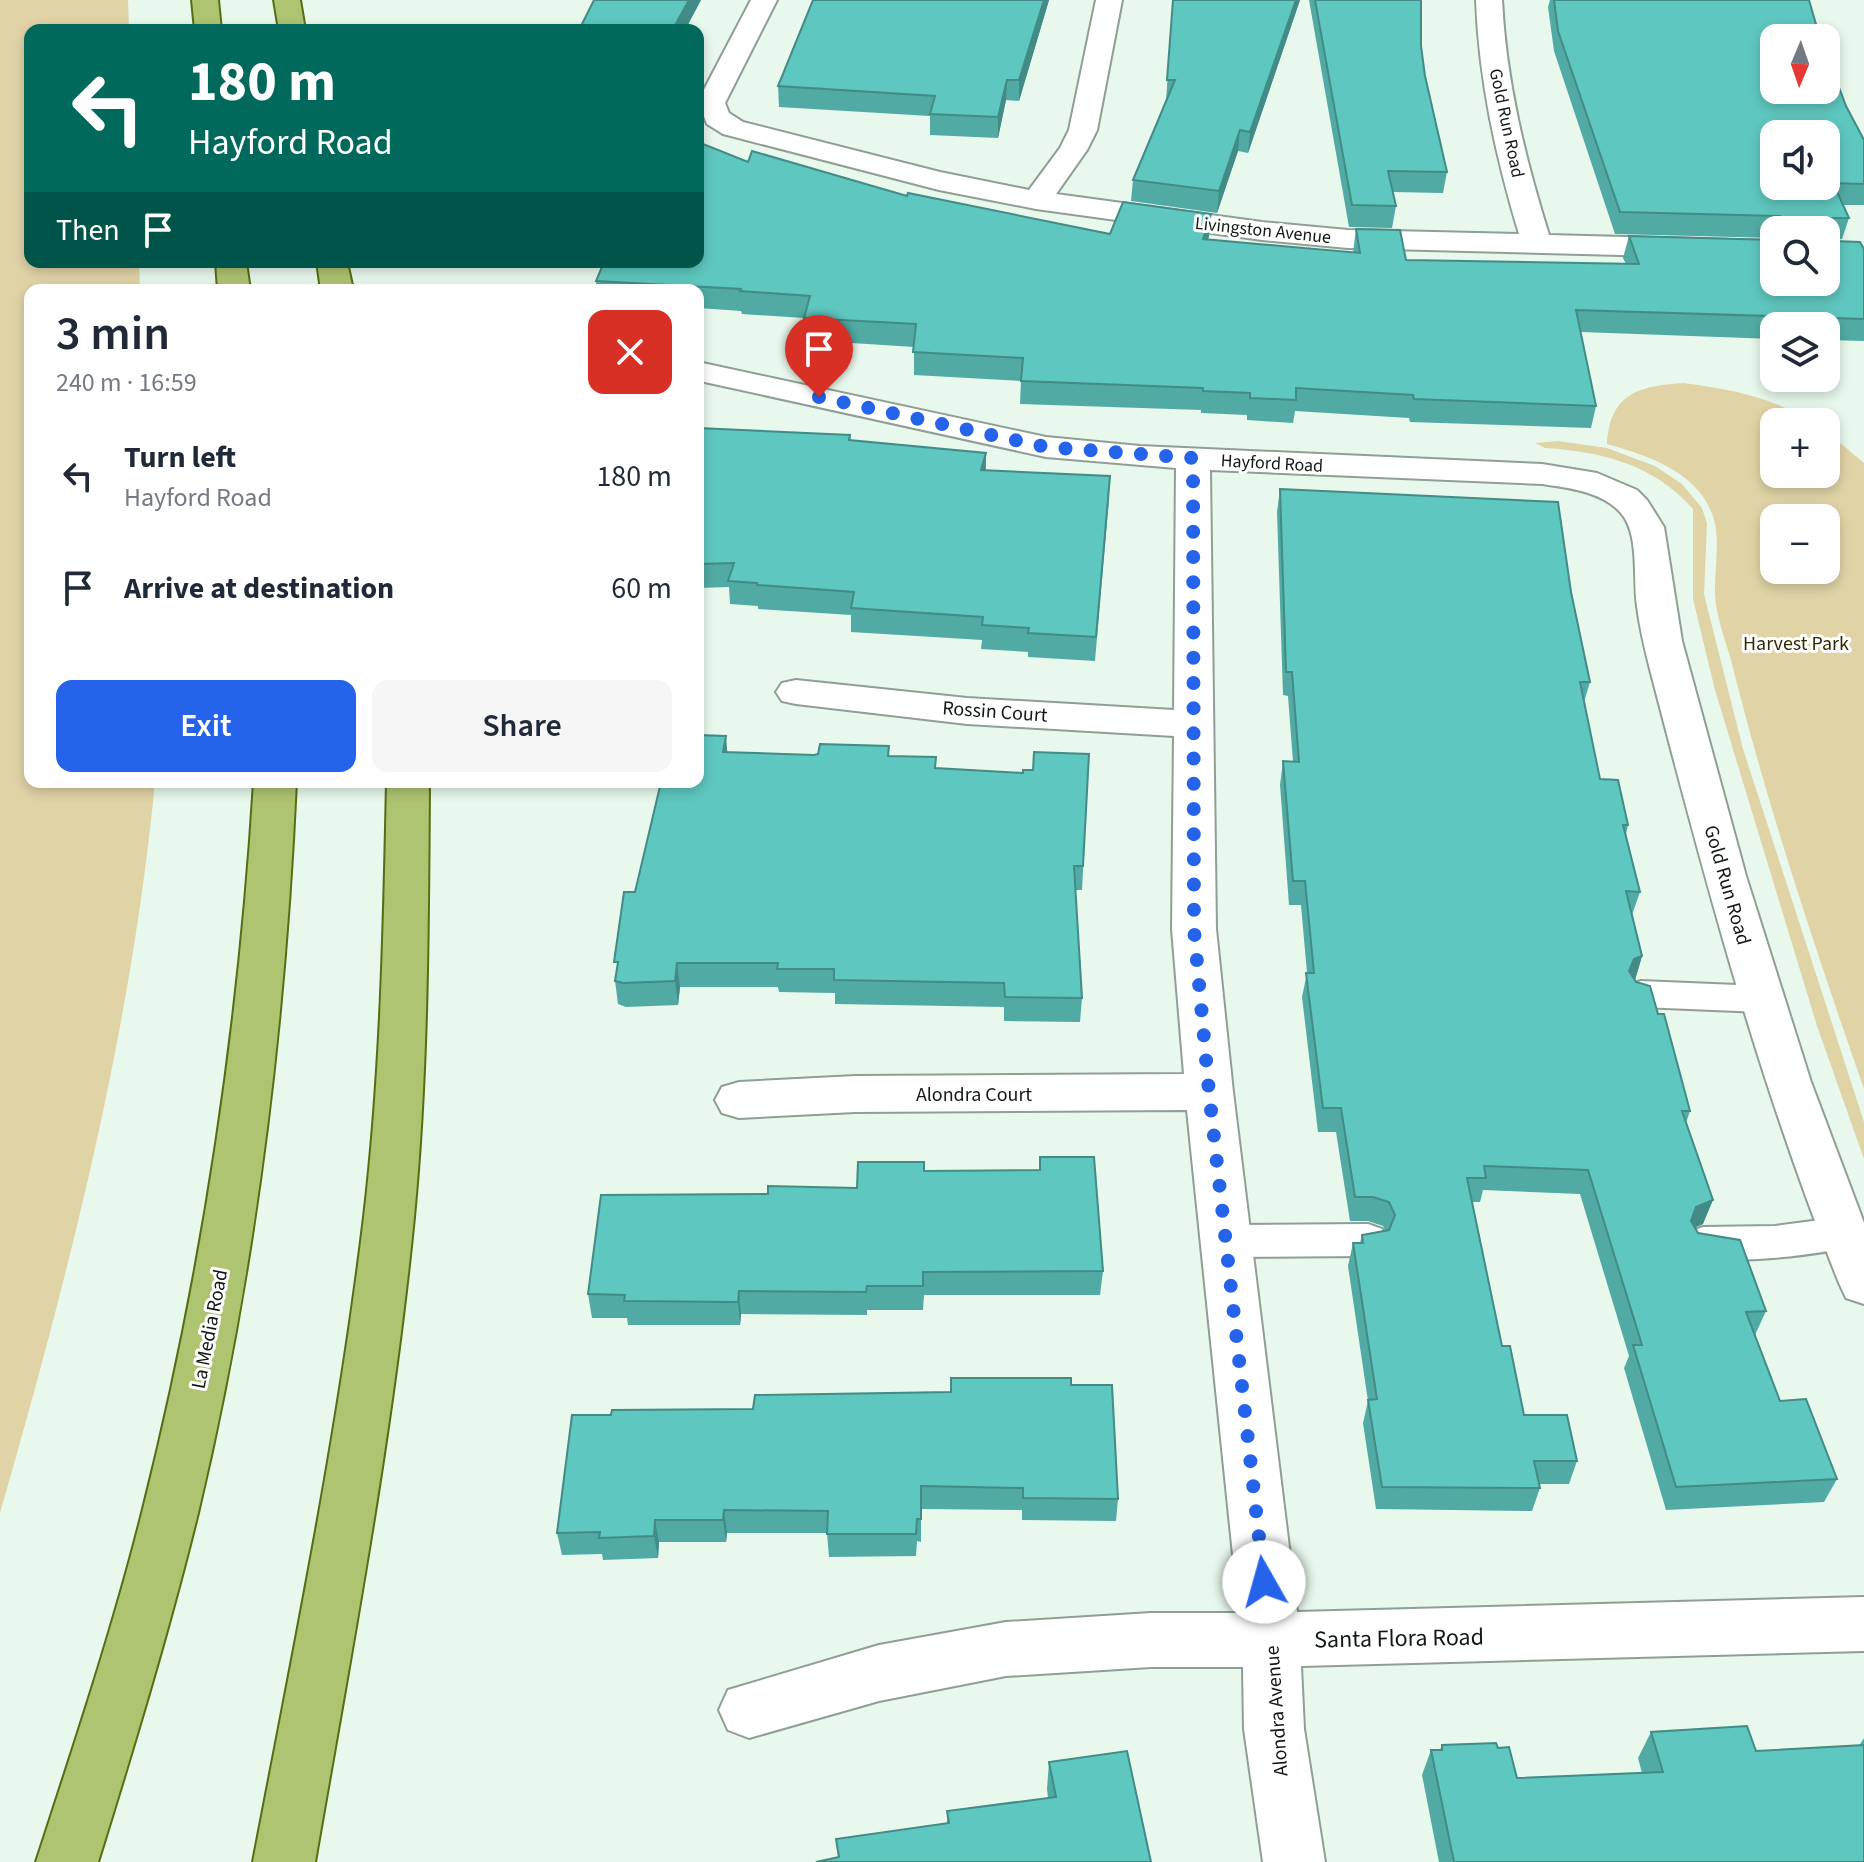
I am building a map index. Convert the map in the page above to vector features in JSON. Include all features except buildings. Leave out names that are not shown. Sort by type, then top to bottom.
[{"type":"main road","points":[[205,0],[207,24]]},
{"type":"main road","points":[[287,0],[291,24]]},
{"type":"main road","name":"La Media Road","points":[[67,1862],[144,1613],[207,1345],[230,1225],[258,1040],[272,874],[275,788]]},
{"type":"main road","points":[[284,1862],[354,1476],[389,1217],[405,1015],[408,788]]},
{"type":"street","name":"Livingston Avenue","points":[[764,0],[711,103],[717,118],[733,128],[927,178],[1036,200],[1262,231],[1348,239],[1760,250]]},
{"type":"street","points":[[1036,200],[1073,150],[1083,130],[1109,0]]},
{"type":"street","name":"Gold Run Road","points":[[1489,0],[1500,107],[1512,163],[1537,244]]},
{"type":"street","name":"Hayford Road","points":[[704,372],[1046,447],[1193,458],[1542,474],[1579,478],[1610,490]]},
{"type":"street","name":"Alondra Avenue","points":[[1193,458],[1194,929],[1209,1092],[1271,1641],[1274,1729],[1294,1862]]},
{"type":"street","name":"Gold Run Road","points":[[1610,490],[1630,503],[1644,520],[1656,610],[1701,789],[1761,999],[1843,1233],[1864,1283]]},
{"type":"street","name":"Rossin Court","points":[[796,692],[967,711],[1194,724]]},
{"type":"street","name":"Alondra Court","points":[[739,1100],[855,1094],[1209,1092]]},
{"type":"street","name":"Santa Flora Road","points":[[749,1710],[879,1673],[1006,1649],[1151,1640],[1271,1641],[1864,1624]]},
{"type":"lane","points":[[1641,994],[1761,999]]},
{"type":"lane","points":[[1703,1243],[1775,1242],[1843,1233]]},
{"type":"lane","points":[[1226,1241],[1368,1240]]},
{"type":"green space","points":[[0,0],[128,0],[129,24],[24,24],[24,268],[139,268],[140,284],[24,284],[24,788],[154,788],[144,875],[114,1060],[73,1242],[0,1513]]},
{"type":"green space","name":"Harvest Park","points":[[1684,383],[1751,396],[1786,408],[1760,408],[1760,488],[1840,488],[1840,443],[1864,463],[1864,1089],[1776,822],[1719,619],[1715,595],[1716,531],[1711,511],[1693,485],[1681,475],[1652,459],[1607,444],[1609,427],[1621,403],[1641,390]]},
{"type":"green space","points":[[1558,441],[1607,448],[1655,466],[1682,484],[1702,508],[1707,523],[1704,594],[1743,749],[1864,1122],[1864,1159],[1817,1026],[1715,690],[1693,599],[1693,509],[1661,481],[1626,463],[1587,453],[1545,448],[1535,443]]},
{"type":"route","points":[[819,397],[1046,447],[1193,458],[1194,929],[1209,1092],[1264,1582]]}]
